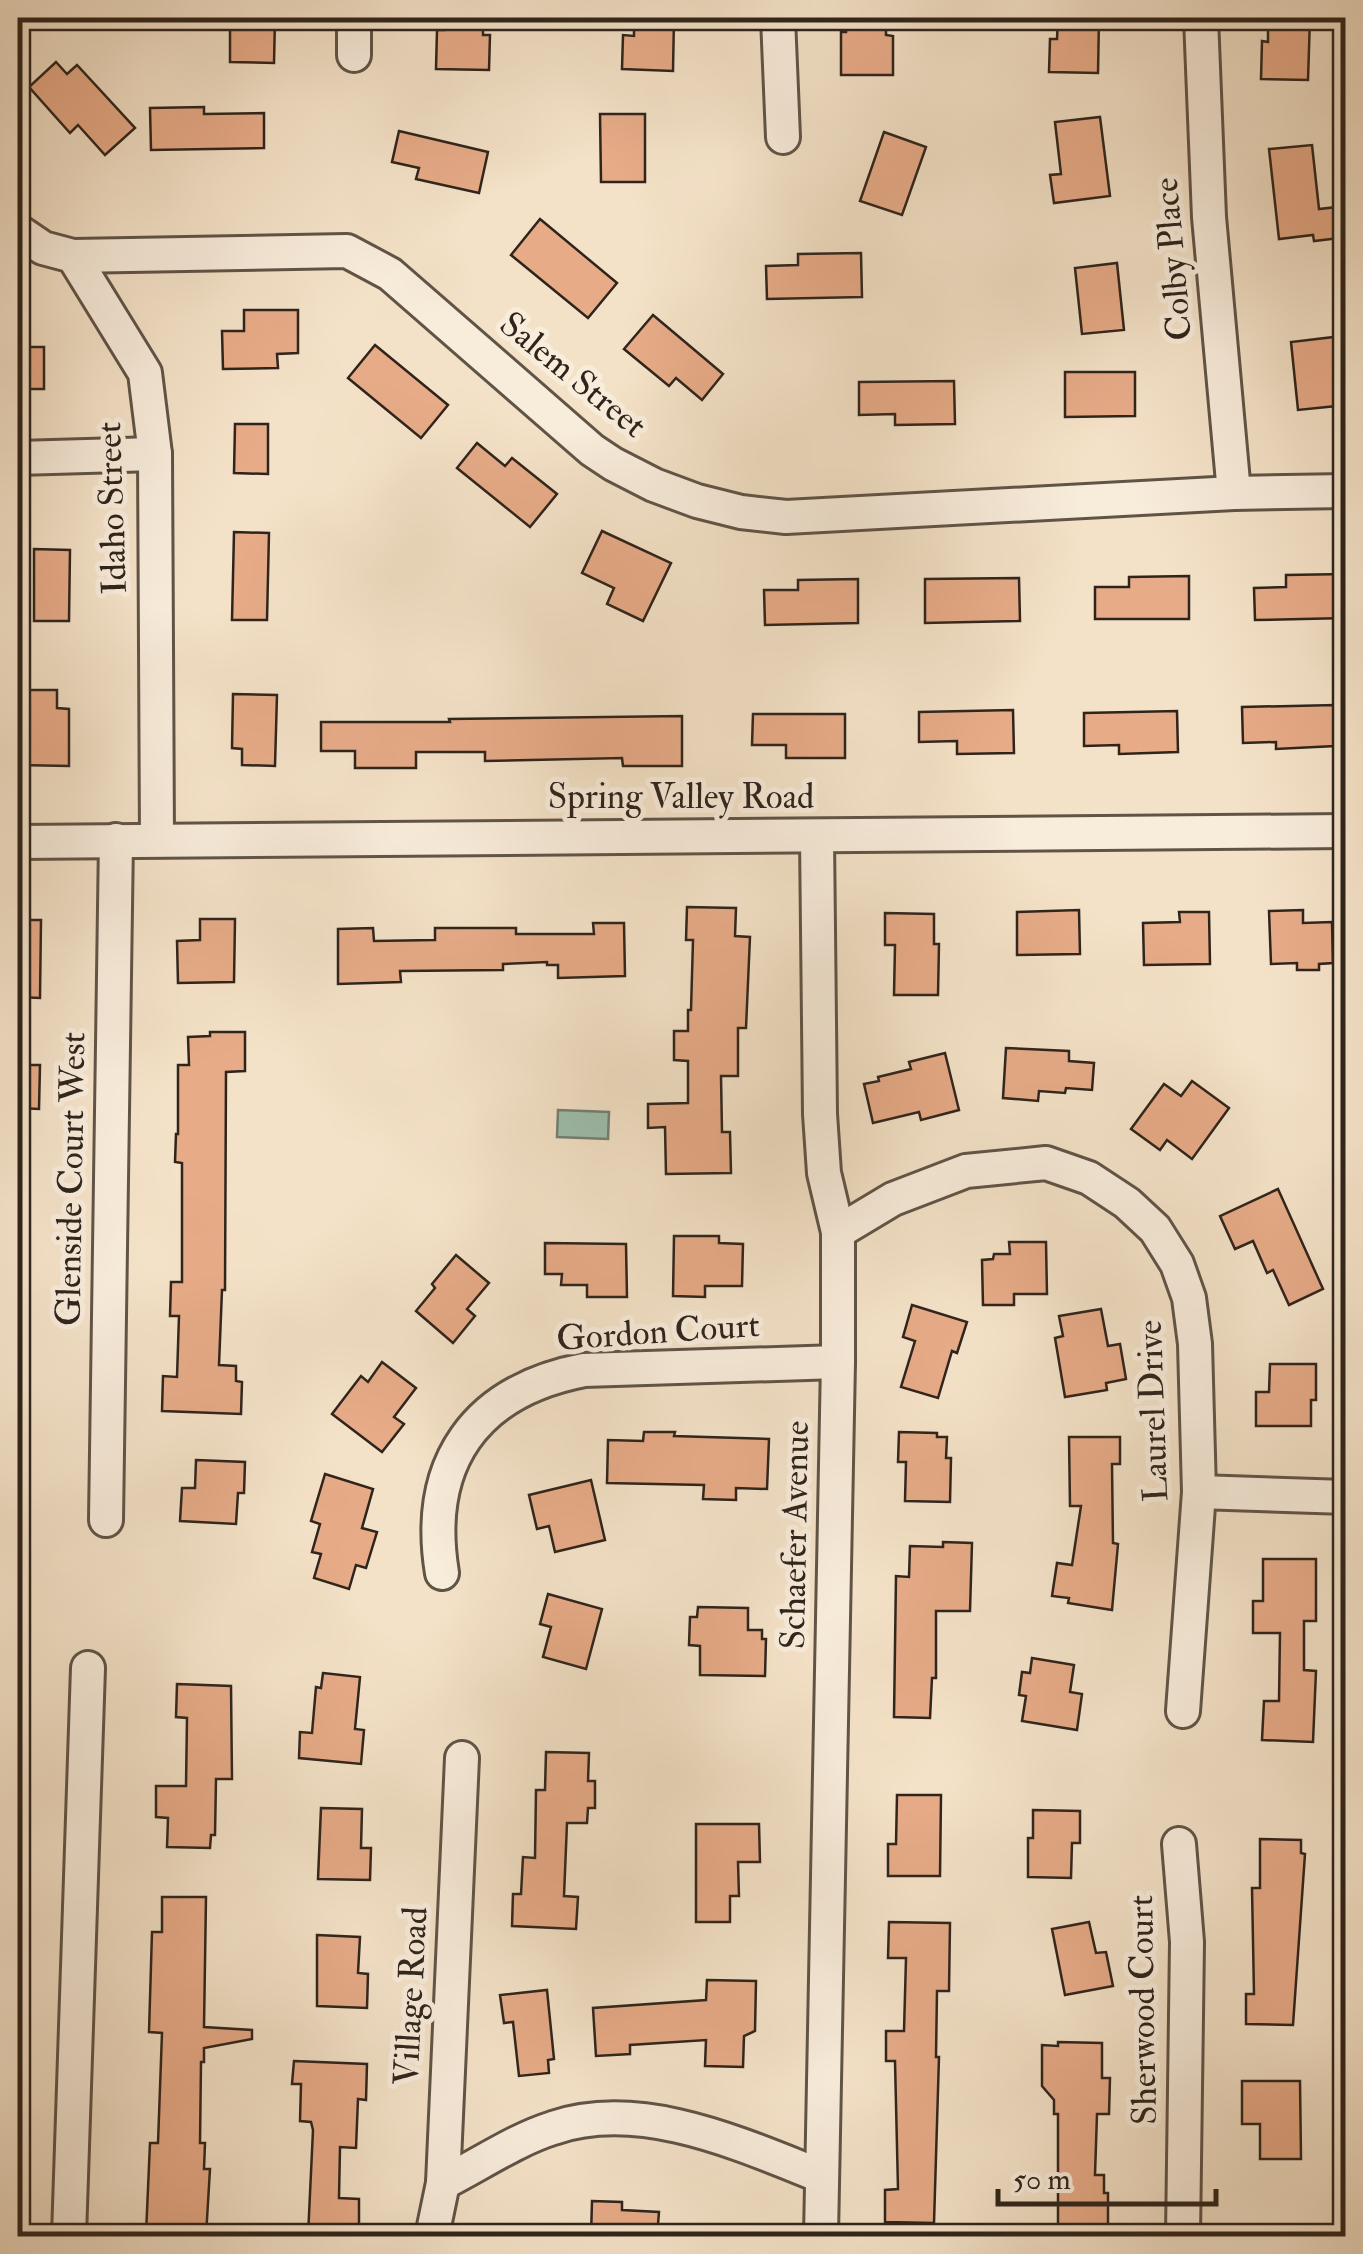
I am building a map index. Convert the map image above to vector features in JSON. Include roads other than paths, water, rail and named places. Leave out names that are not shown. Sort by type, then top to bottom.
[{"type":"street","points":[[354,18],[354,54]]},
{"type":"street","points":[[778,18],[783,138]]},
{"type":"street","name":"Colby Place","points":[[1201,18],[1209,216],[1234,492]]},
{"type":"street","points":[[18,232],[44,248],[73,256]]},
{"type":"street","name":"Salem Street","points":[[73,256],[347,251],[390,274],[592,450],[654,485],[741,512],[786,517],[1234,492],[1346,491]]},
{"type":"street","name":"Idaho Street","points":[[73,256],[145,372],[155,454],[157,840]]},
{"type":"street","points":[[18,458],[155,454]]},
{"type":"street","name":"Spring Valley Road","points":[[18,842],[1346,831]]},
{"type":"street","name":"Schaefer Avenue","points":[[818,836],[820,1114],[824,1173],[838,1232],[820,2236]]},
{"type":"street","name":"Glenside Court West","points":[[106,1520],[116,840]]},
{"type":"street","name":"Laurel Drive","points":[[838,1232],[893,1199],[966,1170],[1046,1162],[1089,1178],[1155,1229],[1177,1264],[1188,1298],[1195,1344],[1198,1492],[1182,1711]]},
{"type":"street","name":"Gordon Court","points":[[442,1572],[437,1540],[439,1503],[448,1471],[466,1437],[490,1410],[518,1391],[548,1377],[584,1370],[838,1362]]},
{"type":"street","points":[[1198,1492],[1346,1497]]},
{"type":"street","points":[[69,2236],[88,1668]]},
{"type":"street","name":"Village Road","points":[[432,2236],[442,2184],[462,1758]]},
{"type":"street","name":"Sherwood Court","points":[[1179,1844],[1187,1942],[1182,2236]]},
{"type":"street","points":[[442,2184],[552,2128],[596,2117],[648,2120],[740,2144],[821,2176]]}]
